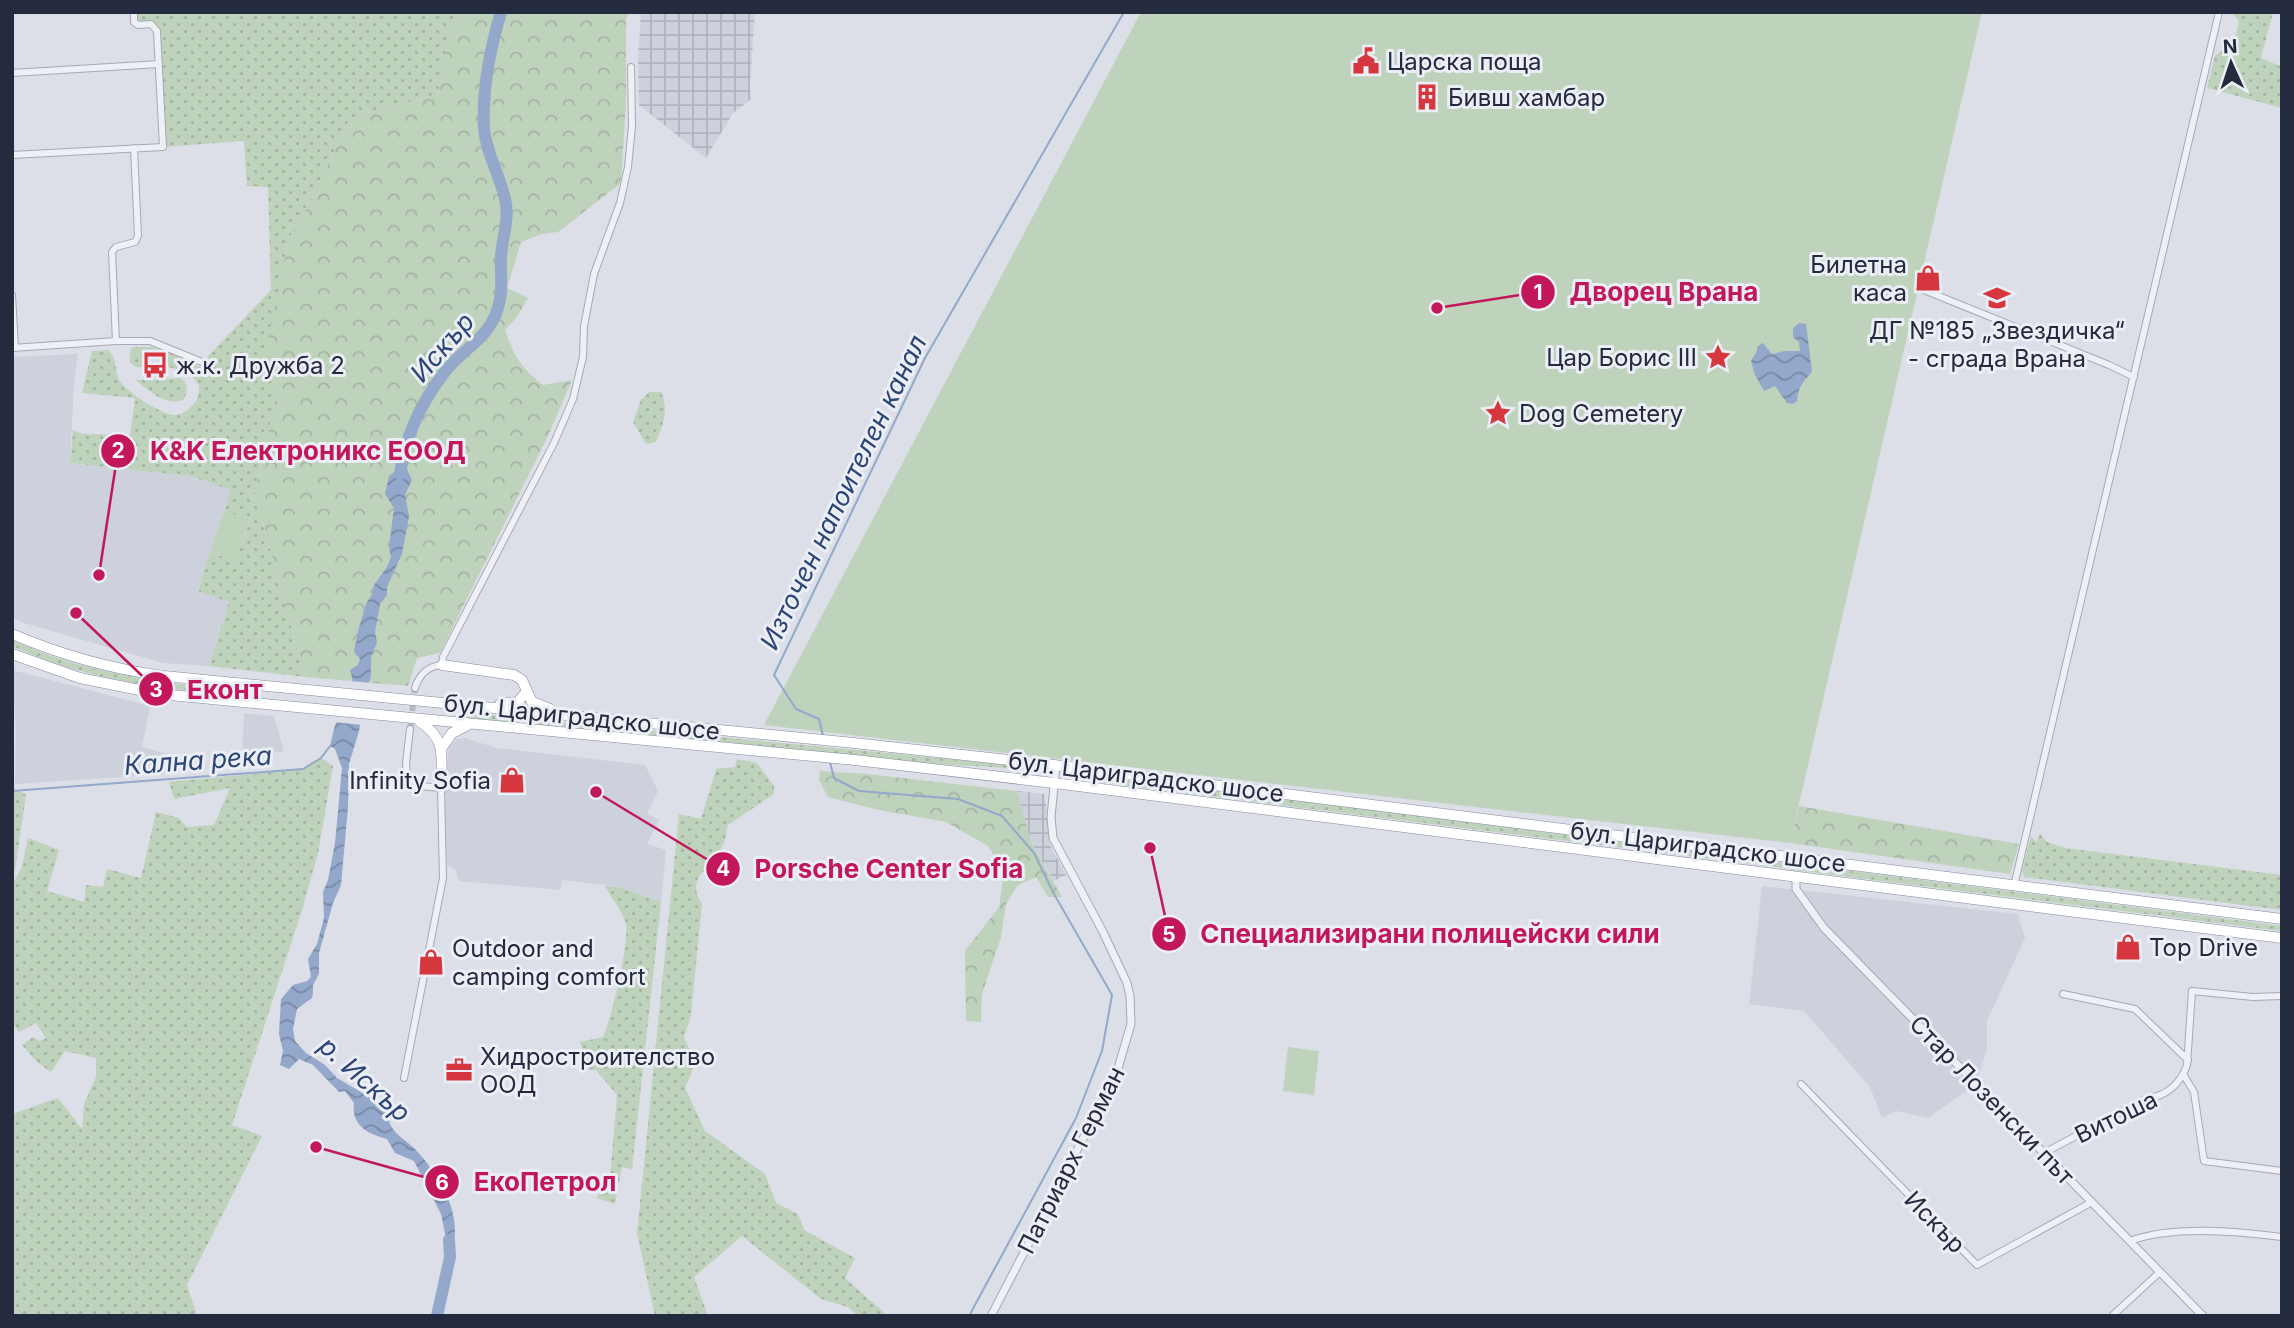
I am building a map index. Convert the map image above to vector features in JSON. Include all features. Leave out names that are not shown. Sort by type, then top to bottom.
[{"type":"highway","name":"бул. Цариградско шосе","points":[[12,634],[83,660],[136,672],[853,743],[1056,766],[2282,919]]},
{"type":"highway","name":"бул. Цариградско шосе","points":[[12,654],[62,673],[126,689],[855,760],[2282,938]]},
{"type":"highway","points":[[442,665],[514,675],[522,680],[532,702],[538,706],[585,717]]},
{"type":"highway","points":[[477,707],[514,703],[526,692]]},
{"type":"highway","points":[[416,719],[434,732],[441,750],[441,788]]},
{"type":"highway","points":[[441,750],[452,733],[470,724]]},
{"type":"street","points":[[12,155],[163,147],[157,32],[151,24],[138,25],[134,22],[134,12]]},
{"type":"street","points":[[2014,886],[2218,12]]},
{"type":"street","points":[[12,73],[159,64]]},
{"type":"street","points":[[415,688],[422,674],[435,665],[442,665],[443,657],[554,443],[573,399],[583,357],[583,326],[594,274],[620,203],[628,167],[632,126],[631,67]]},
{"type":"street","points":[[116,341],[112,252],[116,247],[135,242],[138,236],[134,148]]},
{"type":"street","points":[[1919,288],[2134,377]]},
{"type":"street","points":[[12,295],[14,348],[150,341],[202,362]]},
{"type":"street","points":[[404,1078],[443,878],[441,788],[420,786],[407,775],[410,729]]},
{"type":"street","name":"Патриарх Герман","points":[[992,1316],[1116,1075],[1130,1024],[1127,983],[1053,838],[1051,817],[1056,766]]},
{"type":"street","name":"Стар Лозенски път","points":[[1796,876],[1796,889],[1824,928],[2203,1316]]},
{"type":"street","points":[[2282,996],[2253,997],[2192,991],[2188,1060],[2183,1074],[2194,1092],[2204,1161],[2282,1171]]},
{"type":"street","points":[[2063,994],[2135,1009],[2188,1060]]},
{"type":"street","name":"Витоша","points":[[2043,1153],[2147,1098],[2166,1093],[2183,1074]]},
{"type":"street","name":"Искър","points":[[1801,1084],[1978,1265],[2092,1202]]},
{"type":"street","points":[[2130,1241],[2152,1235],[2217,1231],[2282,1237]]},
{"type":"street","points":[[2112,1316],[2160,1272]]},
{"type":"shaded area","points":[[641,12],[755,12],[751,99],[733,113],[706,158],[639,105]]},
{"type":"shaded area","points":[[78,354],[70,463],[190,476],[231,490],[198,590],[229,602],[209,666],[163,663],[24,623],[12,617],[12,357]]},
{"type":"shaded area","points":[[12,670],[150,706],[142,747],[167,754],[168,774],[15,784],[16,729]]},
{"type":"shaded area","points":[[244,713],[274,716],[284,751],[242,759]]},
{"type":"shaded area","points":[[466,738],[496,748],[645,765],[658,791],[647,814],[659,820],[647,844],[666,850],[661,902],[620,887],[562,880],[560,890],[459,881],[455,869],[447,865],[444,795],[449,746],[457,739]]},
{"type":"shaded area","points":[[1017,791],[1045,794],[1050,845],[1066,875],[1054,881],[1031,842]]},
{"type":"shaded area","points":[[1762,886],[2018,914],[2025,938],[1987,1021],[1987,1049],[1976,1084],[1928,1118],[1897,1111],[1882,1118],[1870,1087],[1804,1011],[1749,1004]]},
{"type":"green space","points":[[134,12],[485,12],[453,19],[438,94],[350,118],[310,202],[289,238],[265,357],[276,398],[255,494],[305,677],[209,666],[229,602],[198,591],[210,552],[236,560],[250,520],[224,511],[231,490],[190,476],[70,463],[73,430],[83,434],[130,435],[135,398],[82,393],[92,351],[108,350],[113,357],[119,380],[136,396],[168,414],[180,414],[189,409],[197,398],[199,385],[196,380],[185,372],[167,367],[165,357],[144,359],[144,367],[136,367],[130,362],[131,348],[159,349],[201,368],[208,356],[271,290],[268,187],[247,186],[244,141],[163,147],[157,31],[151,24],[138,25]]},
{"type":"green space","points":[[485,12],[630,12],[626,19],[626,101],[621,183],[558,232],[542,234],[521,242],[507,288],[528,298],[505,330],[519,361],[543,385],[572,380],[548,436],[440,653],[417,658],[408,686],[305,677],[255,494],[276,398],[264,357],[289,238],[310,202],[350,118],[438,94],[453,19]]},
{"type":"green space","points":[[1141,12],[1982,12],[1790,843],[764,725]]},
{"type":"green space","points":[[2231,12],[2273,12],[2261,58],[2282,67],[2282,108],[2207,88],[2215,56],[2235,40],[2239,21]]},
{"type":"green space","points":[[181,378],[187,391],[183,400],[176,402],[158,396],[135,380]]},
{"type":"green space","points":[[649,392],[661,392],[665,411],[656,442],[646,444],[633,422],[641,400]]},
{"type":"green space","points":[[224,511],[250,519],[236,561],[210,552]]},
{"type":"green space","points":[[12,640],[40,652],[96,669],[154,680],[242,691],[242,696],[154,686],[96,675],[40,658],[12,646]]},
{"type":"green space","points":[[459,712],[1043,770],[935,764],[458,717]]},
{"type":"green space","points":[[321,758],[333,766],[318,853],[232,1125],[262,1136],[187,1285],[197,1316],[12,1316],[12,1114],[58,1098],[82,1129],[84,1104],[96,1077],[96,1058],[65,1051],[51,1072],[37,1062],[22,1045],[33,1037],[40,1041],[46,1038],[36,1023],[19,1032],[12,1023],[12,885],[22,867],[28,838],[59,850],[47,891],[84,902],[86,885],[103,887],[107,869],[141,878],[156,812],[179,818],[187,827],[214,825],[230,788],[174,799],[169,782],[303,769]]},
{"type":"green space","points":[[737,759],[757,763],[774,786],[774,794],[728,825],[718,855],[698,880],[697,895],[702,904],[691,1015],[684,1038],[696,1062],[685,1088],[705,1131],[765,1174],[776,1203],[798,1214],[804,1230],[855,1258],[845,1278],[888,1316],[858,1316],[848,1307],[821,1299],[742,1236],[694,1277],[708,1316],[655,1316],[637,1233],[679,814],[701,819],[716,769],[735,767]]},
{"type":"green space","points":[[820,771],[1017,791],[1031,842],[1062,897],[1048,897],[1036,877],[1018,885],[1006,904],[1001,937],[982,994],[981,1022],[966,1021],[965,951],[999,907],[1004,870],[988,846],[946,822],[879,810],[828,797],[819,780]]},
{"type":"green space","points":[[1089,777],[1195,787],[1791,864],[1782,867],[1784,868],[1088,781]]},
{"type":"green space","points":[[19,790],[26,795],[15,870],[12,874],[12,791]]},
{"type":"green space","points":[[1799,806],[2019,844],[2010,874],[1790,843]]},
{"type":"green space","points":[[2040,834],[2047,842],[2065,848],[2282,875],[2282,910],[2024,877],[2022,871],[2031,836],[2036,842]]},
{"type":"green space","points":[[1796,864],[2282,926],[2282,931],[1787,869],[1792,869]]},
{"type":"green space","points":[[605,886],[620,887],[661,902],[632,1169],[622,1167],[615,1204],[596,1198],[610,1177],[617,1095],[596,1070],[589,1070],[580,1042],[603,1037],[622,964],[625,920]]},
{"type":"green space","points":[[1288,1047],[1319,1051],[1314,1095],[1283,1091]]},
{"type":"water","points":[[1799,323],[1806,324],[1812,372],[1801,385],[1797,401],[1793,404],[1787,403],[1775,386],[1764,391],[1751,361],[1757,347],[1763,343],[1772,354],[1800,351],[1799,342],[1793,337],[1793,328]]},
{"type":"water","points":[[402,459],[412,480],[405,495],[409,516],[402,554],[387,587],[387,595],[380,604],[375,632],[377,642],[371,658],[371,677],[365,691],[359,731],[349,764],[341,885],[319,953],[319,974],[313,985],[312,998],[297,1009],[293,1029],[295,1041],[306,1053],[325,1065],[337,1078],[385,1106],[393,1129],[415,1149],[434,1172],[453,1213],[455,1228],[450,1257],[441,1214],[414,1161],[395,1153],[387,1139],[362,1128],[355,1118],[354,1103],[345,1091],[339,1092],[313,1065],[299,1059],[289,1069],[280,1065],[283,1051],[279,1034],[281,999],[293,985],[311,977],[308,959],[317,944],[324,918],[323,892],[335,843],[342,768],[335,749],[330,746],[336,723],[351,691],[350,670],[358,665],[360,659],[354,652],[366,604],[391,557],[389,547],[394,508],[385,494],[389,476],[396,471]]},
{"type":"pier","points":[[350,681],[372,683],[363,725],[333,722],[347,699]]},
{"type":"waterway","name":"Искър","points":[[400,474],[410,434],[428,396],[452,363],[485,333],[500,299],[506,206],[487,146],[484,99],[493,40],[501,12]]},
{"type":"waterway","name":"Източен напоителен канал","points":[[823,736],[819,719],[796,709],[774,675],[925,358],[1124,12]]},
{"type":"waterway","name":"Кална река","points":[[12,791],[303,769],[321,758],[330,746]]},
{"type":"waterway","name":"Източен напоителен канал","points":[[830,762],[834,778],[859,791],[958,799],[1002,816],[1034,853],[1054,894],[1112,995],[1102,1051],[1076,1118],[969,1316]]},
{"type":"waterway","name":"р. Искър","points":[[437,1316],[450,1257],[449,1240]]},
{"type":"tunnel","points":[[410,729],[415,688]]},
{"type":"place","name":"Царска поща","points":[[1366,61]]},
{"type":"place","name":"Бивш хамбар","points":[[1427,97]]},
{"type":"place","name":"Билетна каса","points":[[1928,278]]},
{"type":"place","name":"ДГ №185 „Звездичка“ - сграда Врана","points":[[1997,298]]},
{"type":"place","name":"Дворец Врана","points":[[1437,308]]},
{"type":"place","name":"Цар Борис III","points":[[1718,357]]},
{"type":"place","name":"ж.к. Дружба 2","points":[[155,365]]},
{"type":"place","name":"Dog Cemetery","points":[[1498,413]]},
{"type":"place","name":"K&K Електроникс ЕООД","points":[[99,575]]},
{"type":"place","name":"Еконт","points":[[76,613]]},
{"type":"place","name":"Infinity Sofia","points":[[512,780]]},
{"type":"place","name":"Porsche Center Sofia","points":[[596,792]]},
{"type":"place","name":"Специализирани полицейски сили","points":[[1150,848]]},
{"type":"place","name":"Top Drive","points":[[2128,947]]},
{"type":"place","name":"Outdoor and camping comfort","points":[[431,962]]},
{"type":"place","name":"Хидростроителство ООД","points":[[459,1070]]},
{"type":"place","name":"ЕкоПетрол","points":[[316,1147]]}]
